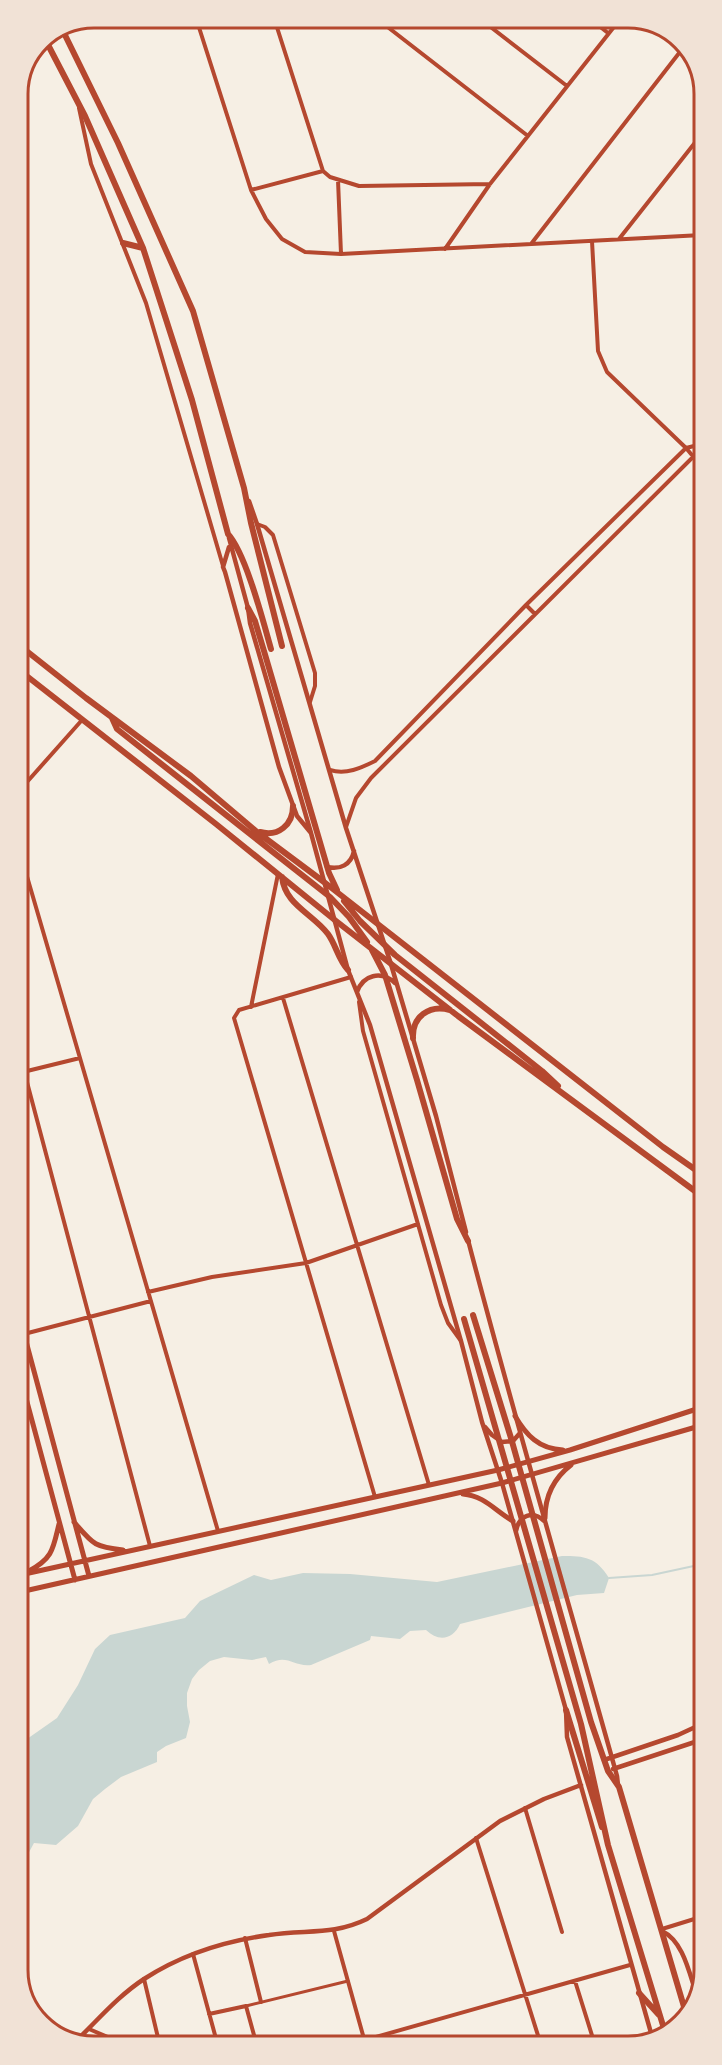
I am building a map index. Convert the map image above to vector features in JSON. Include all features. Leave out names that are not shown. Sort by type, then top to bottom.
[{"type":"main road","points":[[66,36],[118,143],[193,311],[244,488],[282,646]]},
{"type":"main road","points":[[49,47],[119,190],[143,248],[192,400],[228,534],[234,541],[250,579],[329,873],[342,898],[360,921],[395,955],[552,1080],[582,1107]]},
{"type":"main road","points":[[123,243],[143,248]]},
{"type":"main road","points":[[248,608],[268,650]]},
{"type":"main road","points":[[29,653],[191,776],[257,832],[694,1169]]},
{"type":"main road","points":[[29,678],[336,921],[694,1190]]},
{"type":"main road","points":[[112,718],[117,729],[330,897],[361,933],[385,975],[457,1220],[468,1241]]},
{"type":"main road","points":[[257,832],[268,834],[283,829],[290,821],[293,806]]},
{"type":"main road","points":[[280,875],[283,888],[292,901],[325,930],[348,970]]},
{"type":"main road","points":[[413,1038],[415,1022],[427,1011],[442,1008],[453,1011]]},
{"type":"main road","points":[[473,1315],[511,1438],[591,1722],[608,1771],[618,1787],[683,2005]]},
{"type":"main road","points":[[464,1318],[581,1724],[608,1845]]},
{"type":"main road","points":[[28,1354],[89,1576]]},
{"type":"main road","points":[[28,1407],[75,1580]]},
{"type":"main road","points":[[28,1572],[498,1470],[570,1450],[694,1410]]},
{"type":"main road","points":[[515,1416],[526,1433],[537,1443],[550,1448],[570,1450]]},
{"type":"main road","points":[[28,1590],[502,1483],[694,1428]]},
{"type":"main road","points":[[545,1518],[546,1502],[552,1486],[561,1474],[579,1461]]},
{"type":"main road","points":[[453,1494],[467,1494],[481,1498],[513,1521]]},
{"type":"main road","points":[[73,1520],[94,1544],[102,1548],[128,1551]]},
{"type":"main road","points":[[28,1571],[42,1564],[53,1551],[59,1522]]},
{"type":"main road","points":[[566,1710],[663,2026]]},
{"type":"main road","points":[[639,1993],[660,2017]]},
{"type":"street","points":[[199,28],[251,190],[267,219],[282,239],[305,252],[341,254],[694,235]]},
{"type":"street","points":[[277,28],[323,171],[330,177],[359,186],[490,183]]},
{"type":"street","points":[[390,29],[528,136]]},
{"type":"street","points":[[493,29],[567,86]]},
{"type":"street","points":[[603,29],[608,33]]},
{"type":"street","points":[[445,249],[490,183],[611,29]]},
{"type":"street","points":[[531,244],[679,53]]},
{"type":"street","points":[[77,101],[92,164],[153,325],[279,767],[300,821],[311,833]]},
{"type":"street","points":[[618,239],[694,144]]},
{"type":"street","points":[[251,190],[323,171]]},
{"type":"street","points":[[338,180],[341,254]]},
{"type":"street","points":[[346,828],[356,798],[371,778],[693,457],[607,372],[598,351],[592,241]]},
{"type":"street","points":[[330,770],[347,772],[375,761],[526,605],[686,448],[694,447]]},
{"type":"street","points":[[244,488],[257,524],[346,828],[390,961],[436,1116],[527,1462],[612,1757],[618,1787]]},
{"type":"street","points":[[257,524],[265,527],[273,535],[315,673],[315,686],[310,702]]},
{"type":"street","points":[[228,534],[250,623],[348,970],[370,1025],[482,1422],[513,1521],[566,1710],[565,1731],[650,2032]]},
{"type":"street","points":[[223,567],[230,544]]},
{"type":"street","points":[[526,605],[535,614]]},
{"type":"street","points":[[29,780],[82,719]]},
{"type":"street","points":[[318,860],[328,867],[337,868],[349,863],[354,851]]},
{"type":"street","points":[[251,1007],[280,875]]},
{"type":"street","points":[[29,882],[218,1531]]},
{"type":"street","points":[[397,985],[386,977],[373,976],[361,984],[358,996],[363,1031],[444,1314],[461,1341]]},
{"type":"street","points":[[351,977],[239,1010],[234,1018],[375,1497]]},
{"type":"street","points":[[283,998],[429,1485]]},
{"type":"street","points":[[28,1070],[80,1058]]},
{"type":"street","points":[[28,1095],[150,1546]]},
{"type":"street","points":[[148,1292],[212,1277],[306,1263],[418,1224]]},
{"type":"street","points":[[28,1333],[151,1301]]},
{"type":"street","points":[[482,1422],[492,1435],[502,1442],[513,1441],[520,1433]]},
{"type":"street","points":[[516,1533],[519,1522],[528,1515],[540,1517],[547,1526]]},
{"type":"street","points":[[604,1760],[678,1735],[694,1727]]},
{"type":"street","points":[[608,1771],[694,1742]]},
{"type":"street","points":[[82,2035],[113,2004],[144,1979],[194,1954],[245,1938],[271,1934],[334,1931],[351,1927],[368,1919],[500,1821],[581,1785]]},
{"type":"street","points":[[525,1808],[562,1932]]},
{"type":"street","points":[[476,1838],[538,2036]]},
{"type":"street","points":[[661,1930],[694,1919]]},
{"type":"street","points":[[661,1930],[667,1934],[683,1955],[692,1982]]},
{"type":"street","points":[[334,1931],[363,2036]]},
{"type":"street","points":[[245,1938],[261,2002]]},
{"type":"street","points":[[194,1954],[215,2036]]},
{"type":"street","points":[[378,2036],[630,1965]]},
{"type":"street","points":[[144,1979],[158,2036]]},
{"type":"street","points":[[209,2014],[348,1981]]},
{"type":"street","points":[[575,1981],[592,2036]]},
{"type":"street","points":[[246,2006],[254,2036]]},
{"type":"street","points":[[89,2029],[105,2036]]},
{"type":"shaded area","points":[[562,1556],[589,1559],[599,1566],[609,1578],[604,1593],[577,1595],[460,1624],[453,1633],[445,1638],[435,1636],[426,1630],[410,1631],[400,1639],[371,1636],[370,1640],[311,1665],[285,1660],[269,1664],[266,1657],[252,1660],[224,1657],[210,1661],[192,1679],[187,1693],[190,1722],[186,1738],[157,1752],[157,1762],[121,1777],[105,1789],[93,1799],[78,1826],[56,1845],[34,1843],[28,1854],[28,1738],[57,1718],[78,1685],[95,1649],[110,1635],[185,1618],[200,1601],[254,1575],[271,1580],[303,1573],[350,1574],[437,1582]]},
{"type":"waterway","points":[[609,1578],[652,1575],[694,1566]]}]
